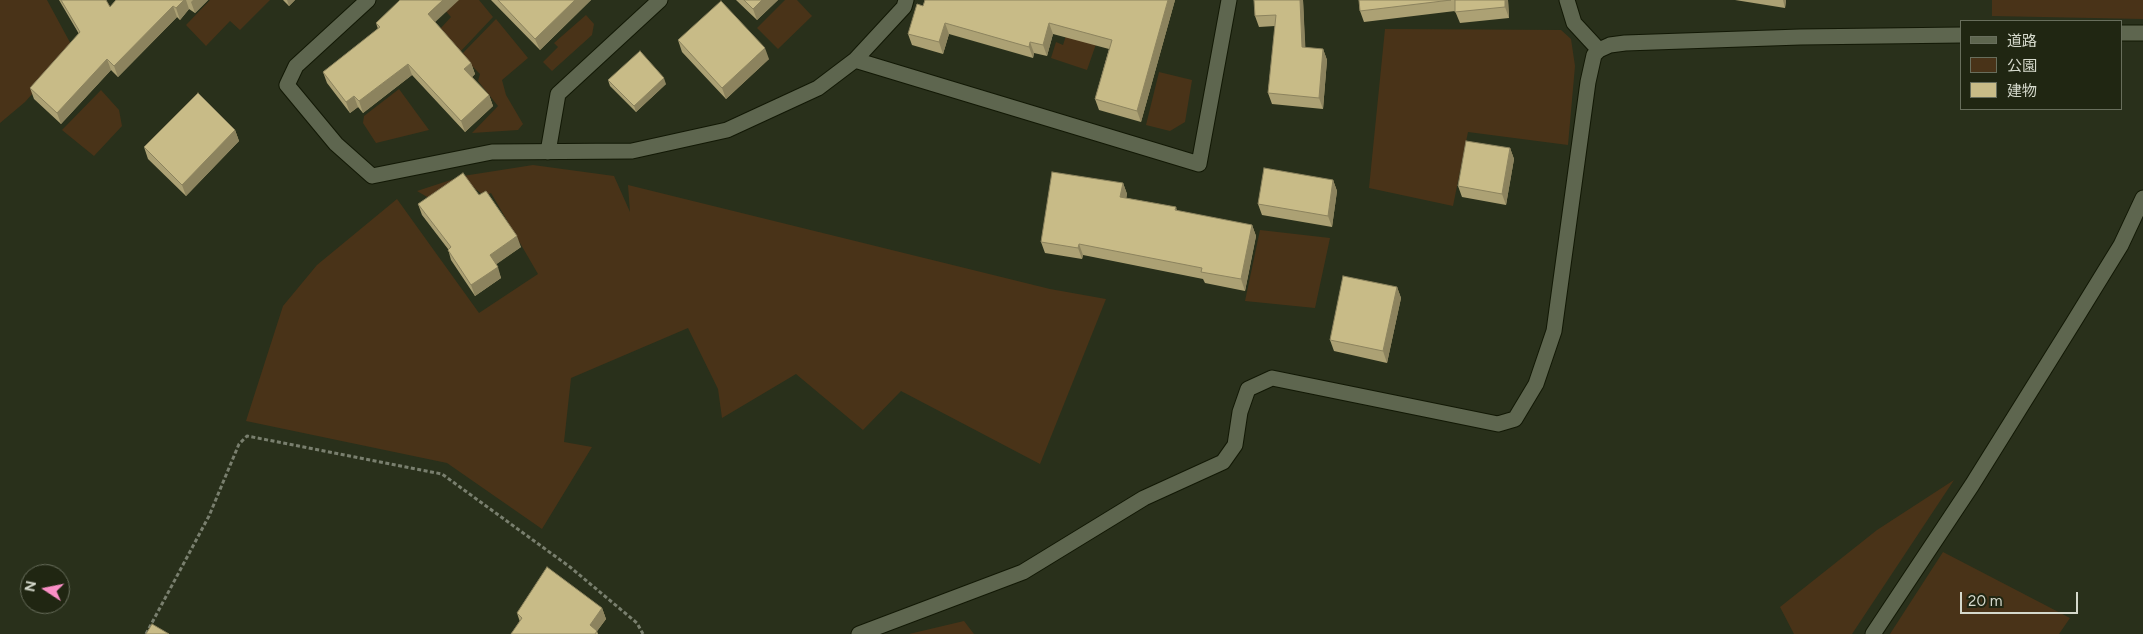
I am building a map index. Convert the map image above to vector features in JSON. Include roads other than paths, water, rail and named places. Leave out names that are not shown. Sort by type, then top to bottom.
[{"type":"street","points":[[368,0],[296,66],[288,85],[336,144],[372,176],[492,152],[632,151],[727,130],[818,88],[855,60],[904,7],[906,0]]},
{"type":"street","points":[[548,152],[558,94],[660,0]]},
{"type":"street","points":[[855,60],[1199,164],[1229,0]]},
{"type":"street","points":[[1567,0],[1574,23],[1599,50]]},
{"type":"street","points":[[2123,33],[2143,33]]},
{"type":"street","points":[[858,634],[1023,572],[1144,498],[1223,462],[1235,444],[1240,412],[1248,389],[1272,378],[1498,424],[1515,419],[1536,384],[1554,331],[1588,82],[1594,55],[1599,50],[1610,45],[1625,42],[1800,36],[1960,35]]},
{"type":"street","points":[[1873,634],[1972,485],[2068,331],[2121,244],[2143,198]]}]
